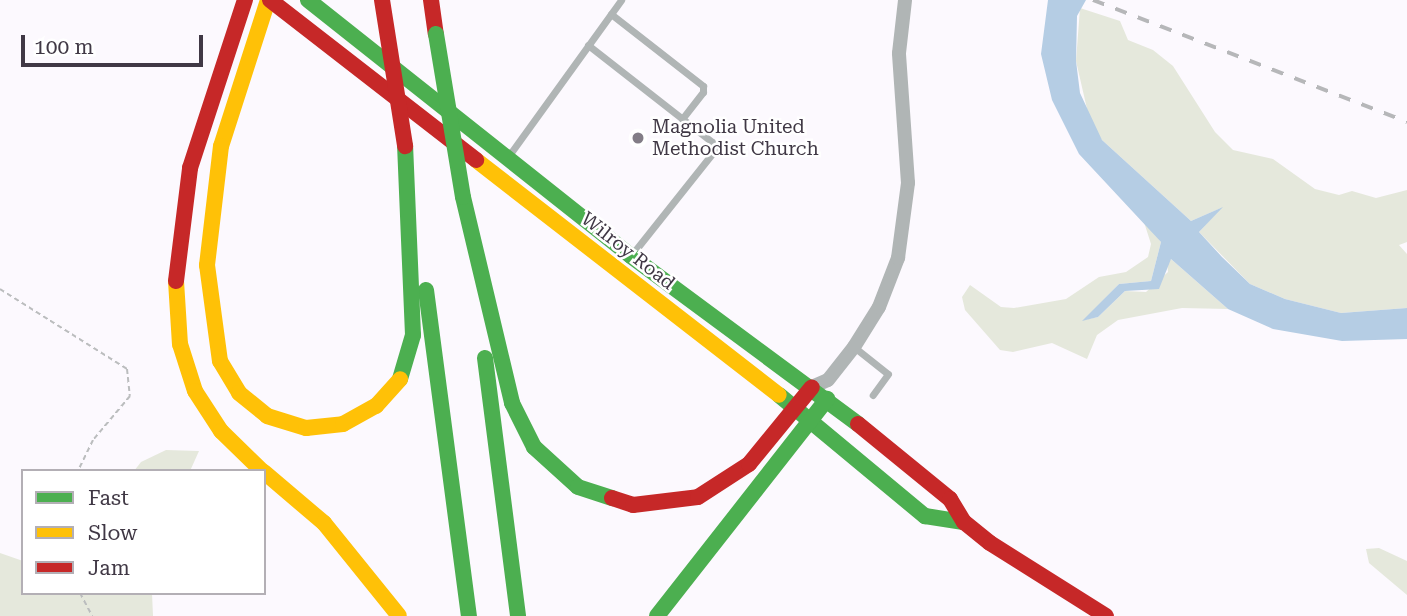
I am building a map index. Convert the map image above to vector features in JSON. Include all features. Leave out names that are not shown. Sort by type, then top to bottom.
[{"type":"main road","points":[[244,0],[190,168],[178,235],[175,303],[180,344],[195,391],[221,432],[260,469]]},
{"type":"main road","points":[[269,0],[221,146],[207,265],[220,361],[239,394],[267,416],[306,428],[343,424],[376,407],[399,381],[413,335],[405,146]]},
{"type":"main road","name":"Wilroy Road","points":[[269,0],[795,408],[925,516],[964,522]]},
{"type":"main road","name":"Wilroy Road","points":[[308,0],[631,256],[812,387],[950,499],[964,522],[1019,565],[1106,616]]},
{"type":"main road","points":[[382,0],[405,146],[469,616]]},
{"type":"main road","points":[[431,0],[463,197],[518,616]]},
{"type":"main road","points":[[463,197],[512,403],[534,447],[578,487],[633,505],[698,497],[749,464],[812,387]]},
{"type":"main road","points":[[657,616],[827,399]]},
{"type":"main road","points":[[266,475],[324,523],[400,616]]},
{"type":"street","points":[[812,387],[828,380],[854,347],[891,280],[904,235],[908,183],[899,53],[905,0]]},
{"type":"street","points":[[827,399],[828,380]]},
{"type":"lane","points":[[508,158],[621,0]]},
{"type":"lane","points":[[611,14],[703,86],[703,92],[682,119]]},
{"type":"lane","points":[[588,45],[712,142],[715,150],[631,256]]},
{"type":"lane","points":[[854,347],[888,374],[873,395]]},
{"type":"path","points":[[0,289],[127,369],[130,396],[93,440],[79,469]]},
{"type":"path","points":[[81,595],[92,616]]},
{"type":"shaded area","points":[[1080,8],[1120,21],[1128,40],[1153,50],[1173,66],[1215,132],[1233,150],[1273,159],[1315,189],[1339,195],[1352,191],[1376,198],[1407,190],[1407,242],[1399,245],[1407,254],[1407,308],[1341,313],[1285,299],[1250,284],[1199,232],[1221,208],[1191,221],[1102,140],[1090,122],[1076,61]]},
{"type":"shaded area","points":[[1143,219],[1161,242],[1151,281],[1119,284],[1084,320],[1098,317],[1125,291],[1146,292],[1168,272],[1167,262],[1171,259],[1228,309],[1182,308],[1118,320],[1097,335],[1087,359],[1052,343],[1013,352],[1000,350],[965,310],[962,297],[970,285],[1001,307],[1014,308],[1066,299],[1099,277],[1126,272],[1148,257],[1151,244]]},
{"type":"shaded area","points":[[166,450],[199,451],[191,469],[136,469],[141,462]]},
{"type":"shaded area","points":[[1379,548],[1407,561],[1407,595],[1369,563],[1366,549]]},
{"type":"shaded area","points":[[0,553],[21,560],[21,595],[152,595],[153,616],[0,616]]},
{"type":"water","points":[[1048,0],[1086,0],[1077,16],[1076,61],[1080,93],[1102,140],[1191,221],[1223,207],[1199,232],[1250,284],[1285,299],[1341,313],[1407,308],[1407,339],[1342,341],[1273,329],[1228,309],[1171,259],[1159,289],[1125,291],[1098,317],[1082,321],[1119,284],[1151,281],[1161,242],[1079,154],[1052,100],[1041,54]]},
{"type":"railway","points":[[1093,0],[1407,122]]},
{"type":"traffic: fast","points":[[308,0],[631,256],[858,424]]},
{"type":"traffic: fast","points":[[436,34],[463,197]]},
{"type":"traffic: fast","points":[[400,379],[413,335],[405,146]]},
{"type":"traffic: fast","points":[[463,197],[512,403],[534,447],[578,487],[612,498]]},
{"type":"traffic: fast","points":[[426,290],[469,616]]},
{"type":"traffic: fast","points":[[485,358],[518,616]]},
{"type":"traffic: fast","points":[[779,395],[925,516],[964,522]]},
{"type":"traffic: fast","points":[[657,616],[827,399]]},
{"type":"traffic: slow","points":[[268,0],[221,146],[207,265],[220,361],[239,393],[267,416],[306,428],[343,424],[376,406],[400,379]]},
{"type":"traffic: slow","points":[[476,160],[779,395]]},
{"type":"traffic: slow","points":[[176,281],[180,344],[195,391],[221,431],[260,469]]},
{"type":"traffic: slow","points":[[266,474],[324,523],[399,616]]},
{"type":"traffic: jam","points":[[176,281],[190,168],[245,0]]},
{"type":"traffic: jam","points":[[270,0],[476,160]]},
{"type":"traffic: jam","points":[[382,0],[405,146]]},
{"type":"traffic: jam","points":[[431,0],[436,34]]},
{"type":"traffic: jam","points":[[612,498],[633,505],[698,497],[749,464],[812,387]]},
{"type":"traffic: jam","points":[[858,424],[950,499],[964,522],[990,543],[1106,616]]},
{"type":"place","name":"Magnolia United Methodist Church","points":[[638,138]]}]
